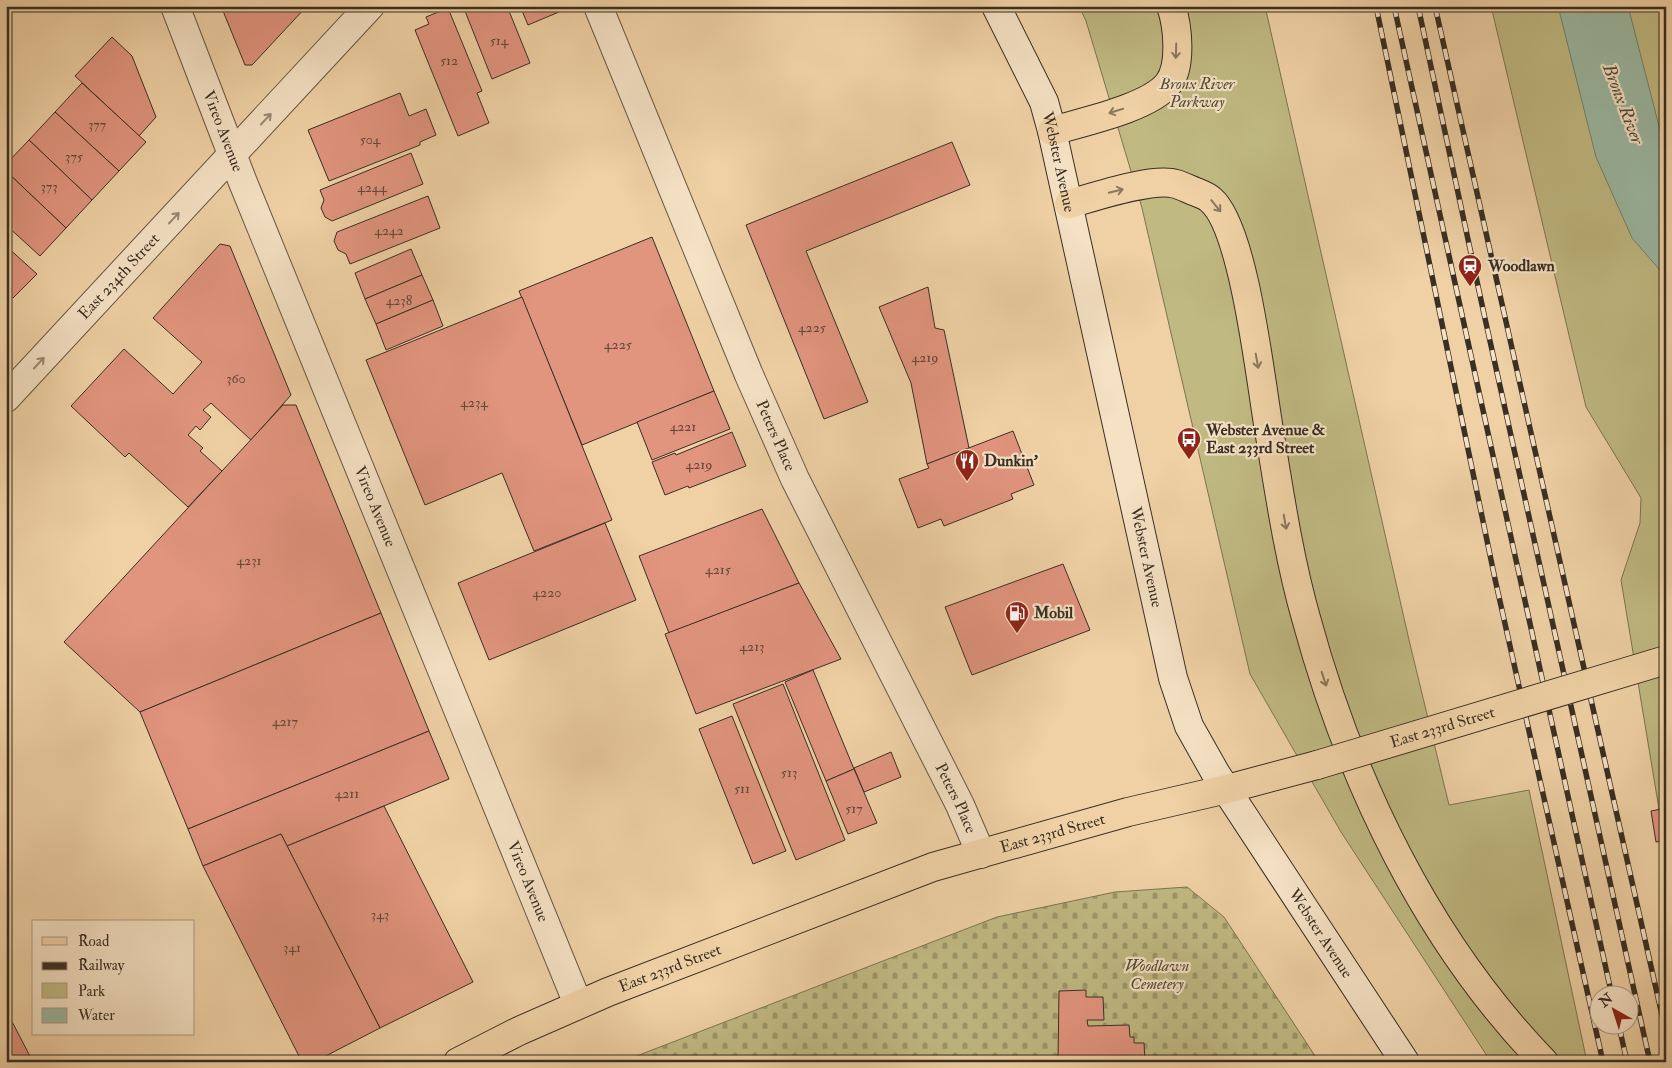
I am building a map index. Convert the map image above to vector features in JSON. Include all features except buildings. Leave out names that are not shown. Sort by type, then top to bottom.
[{"type":"main road","points":[[1052,131],[1142,103],[1169,84],[1176,58],[1176,25],[1171,6]]},
{"type":"main road","points":[[1069,204],[1131,188],[1174,183],[1209,198],[1225,218],[1242,272],[1296,576],[1316,656],[1340,728],[1370,799],[1406,874],[1482,987],[1544,1062]]},
{"type":"main road","name":"East 233rd Street","points":[[458,1062],[578,1004],[933,867],[1128,812],[1227,789],[1317,765],[1666,660]]},
{"type":"street","name":"Vireo Avenue","points":[[175,6],[233,155],[578,1004]]},
{"type":"street","name":"East 234th Street","points":[[6,398],[370,6]]},
{"type":"street","name":"Peters Place","points":[[598,6],[749,375],[795,478],[960,805],[981,854]]},
{"type":"street","name":"Webster Avenue","points":[[996,6],[1044,102],[1052,131],[1175,686],[1189,726],[1227,789],[1405,1062]]},
{"type":"green space","name":"Bronx River Parkway","points":[[1079,6],[1265,6],[1409,640],[1449,805],[1529,790],[1587,1062],[1491,1062],[1341,832],[1250,674],[1142,208],[1086,21]]},
{"type":"green space","points":[[1491,6],[1666,6],[1666,808],[1659,809],[1621,580],[1640,523],[1641,498],[1586,407]]},
{"type":"green space","name":"Woodlawn Cemetery","points":[[1187,887],[1224,917],[1319,1062],[621,1062],[997,917],[1115,892]]},
{"type":"water","name":"Bronx River","points":[[1558,6],[1628,6],[1660,130],[1666,140],[1666,277],[1632,238],[1596,157]]},
{"type":"railway","points":[[1376,6],[1495,579],[1603,1062]]},
{"type":"railway","points":[[1394,6],[1610,986]]},
{"type":"railway","points":[[1418,6],[1484,314],[1650,1062]]},
{"type":"railway","points":[[1435,6],[1666,1033]]},
{"type":"railway","points":[[1621,1036],[1627,1062]]},
{"type":"place","name":"Woodlawn","points":[[1470,287]]},
{"type":"place","name":"Webster Avenue & East 233rd Street","points":[[1189,460]]},
{"type":"place","name":"Dunkin'","points":[[967,482]]},
{"type":"place","name":"Mobil","points":[[1017,634]]}]
